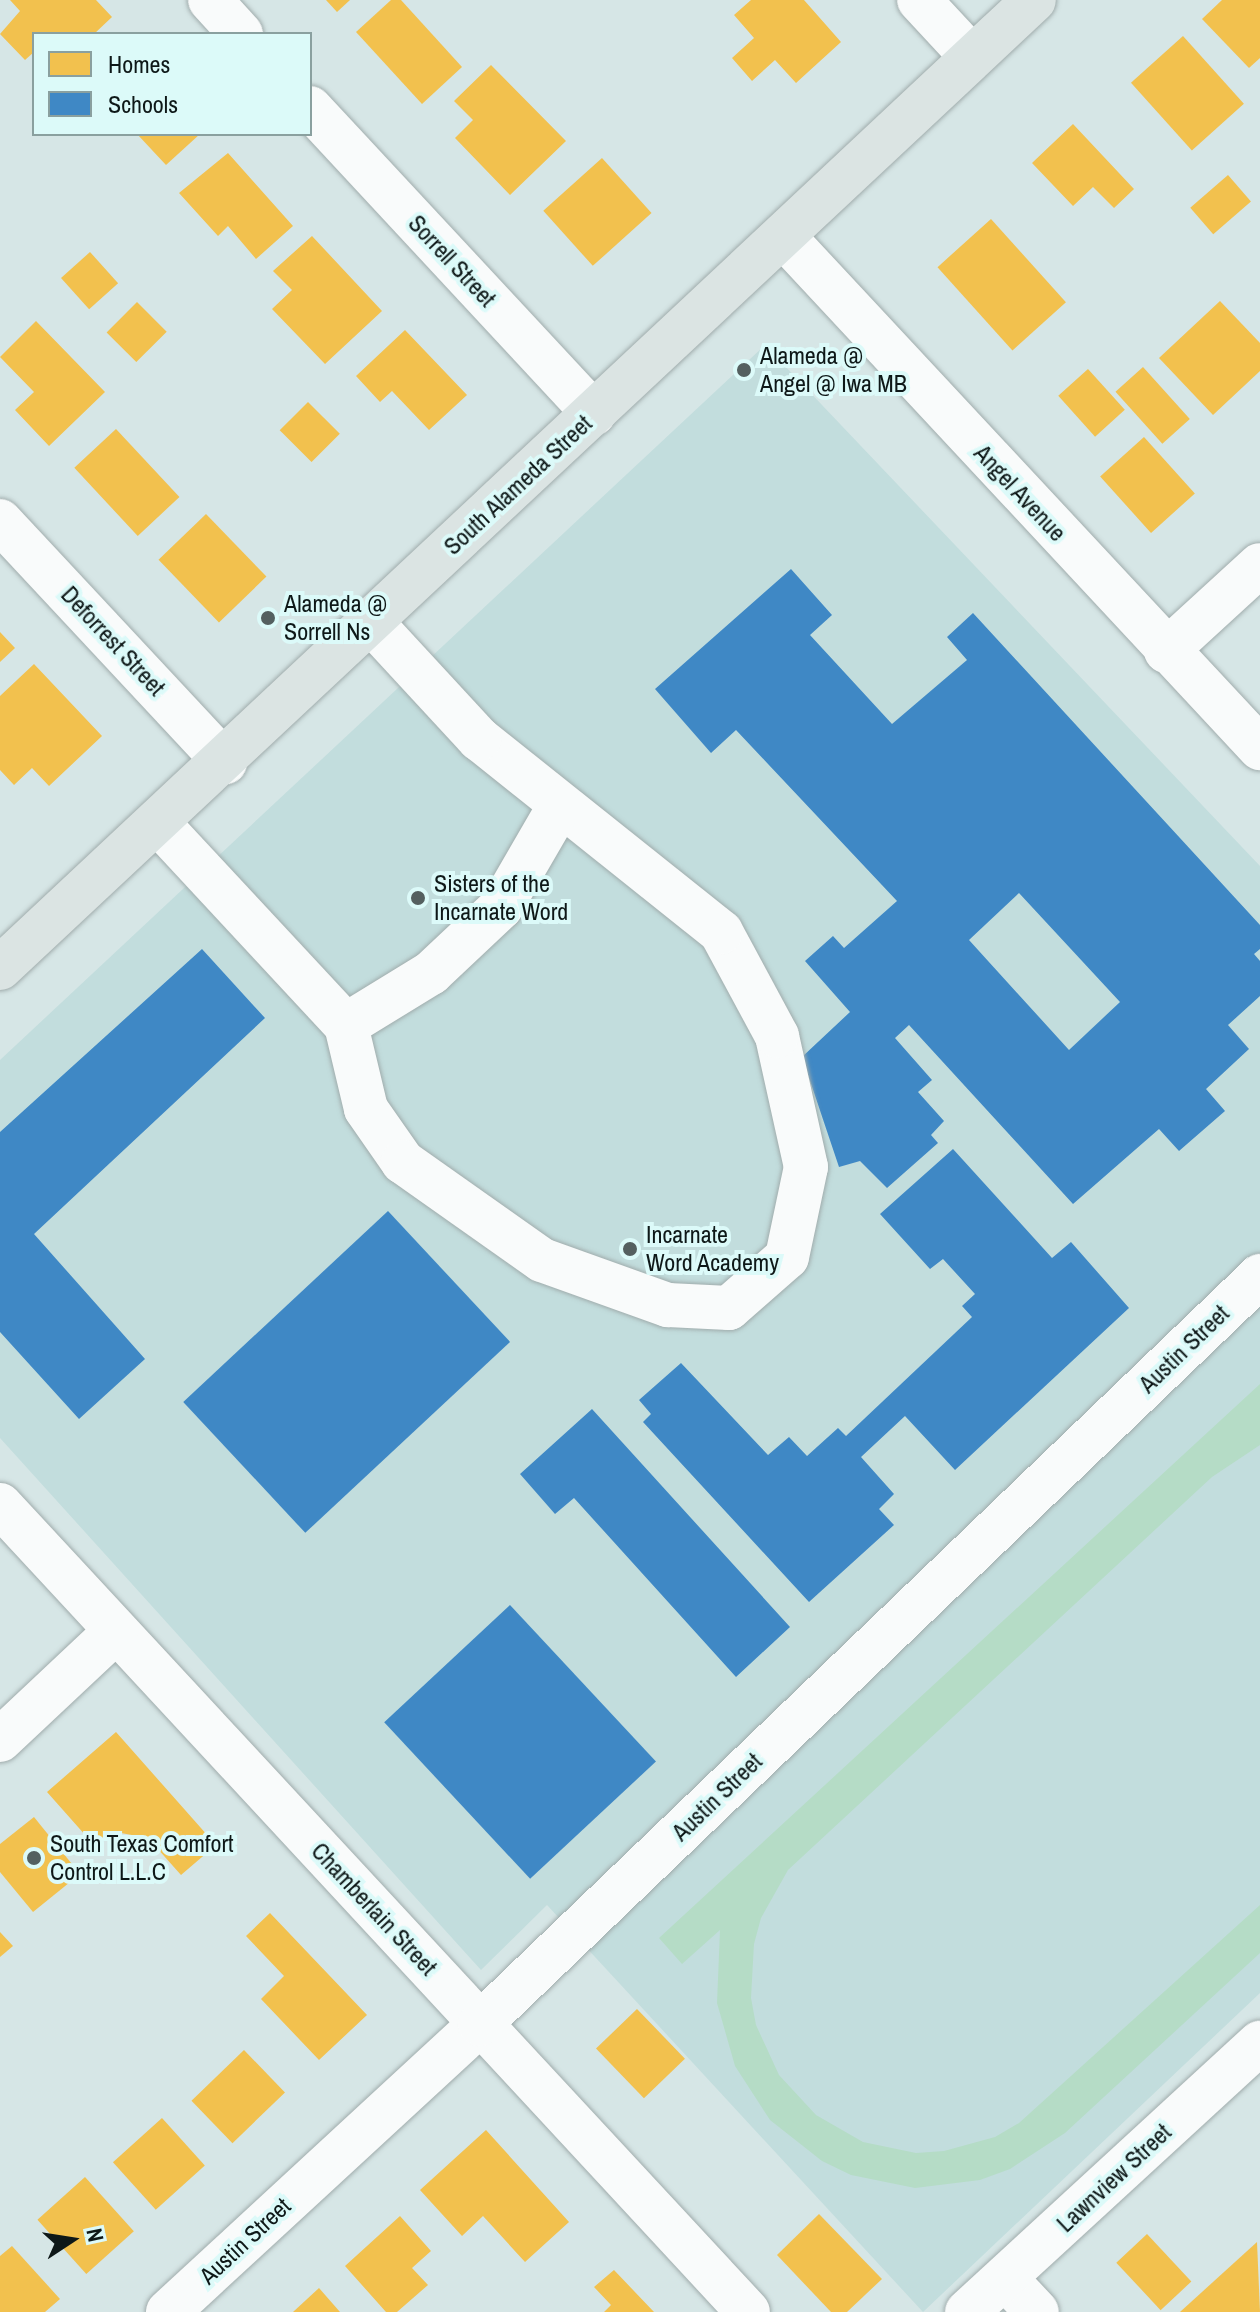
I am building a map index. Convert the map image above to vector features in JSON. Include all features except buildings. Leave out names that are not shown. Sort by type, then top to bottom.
[{"type":"main road","name":"South Alameda Street","points":[[0,968],[225,762],[1034,0]]},
{"type":"street","points":[[210,0],[239,32]]},
{"type":"street","points":[[919,0],[972,57]]},
{"type":"street","name":"Sorrell Street","points":[[312,110],[594,414]]},
{"type":"street","name":"Angel Avenue","points":[[783,236],[1166,651],[1260,748]]},
{"type":"street","name":"Deforrest Street","points":[[0,521],[225,762]]},
{"type":"street","points":[[1166,651],[1260,565]]},
{"type":"street","points":[[158,823],[346,1025],[366,1109],[403,1162],[542,1260],[668,1305],[729,1308],[787,1257],[806,1167],[777,1036],[721,932],[559,807],[479,739],[372,623]]},
{"type":"street","points":[[346,1025],[431,973],[501,907],[559,807]]},
{"type":"street","name":"Austin Street","points":[[168,2312],[480,2024],[1260,1276]]},
{"type":"street","name":"Chamberlain Street","points":[[0,1505],[748,2312]]},
{"type":"street","points":[[0,1740],[116,1631]]},
{"type":"street","name":"Lawnview Street","points":[[967,2312],[1260,2043]]},
{"type":"street","points":[[1006,2279],[1037,2312]]},
{"type":"shaded area","name":"Incarnate Word Academy","points":[[765,345],[1260,866],[1260,1993],[923,2312],[547,1905],[481,1970],[0,1438],[0,1060]]},
{"type":"green space","points":[[1260,1384],[1260,1445],[1212,1477],[788,1870],[761,1918],[754,1944],[751,1998],[756,2025],[779,2075],[816,2115],[863,2142],[916,2153],[944,2151],[995,2137],[1019,2123],[1260,1905],[1260,1953],[1065,2133],[1010,2169],[980,2180],[915,2188],[851,2175],[822,2161],[770,2120],[735,2066],[717,2003],[720,1930],[682,1964],[659,1938]]},
{"type":"place","name":"Alameda @ Angel @ Iwa MB","points":[[744,370]]},
{"type":"place","name":"Alameda @ Sorrell Ns","points":[[268,618]]},
{"type":"place","name":"Sisters of the Incarnate Word","points":[[418,898]]},
{"type":"place","name":"Incarnate Word Academy","points":[[630,1249]]},
{"type":"place","name":"South Texas Comfort Control L.L.C","points":[[34,1858]]}]
